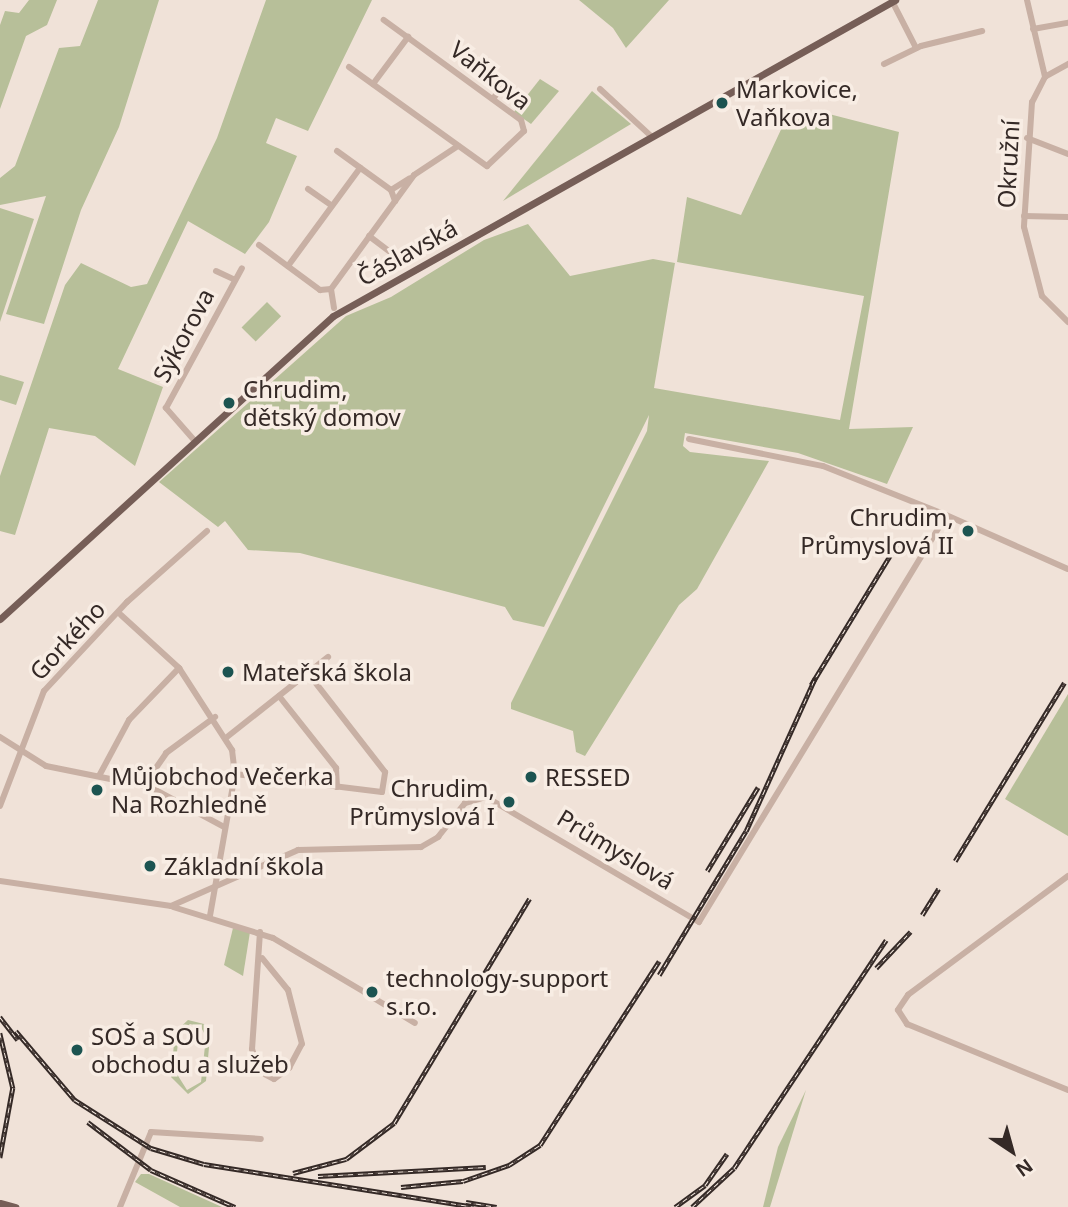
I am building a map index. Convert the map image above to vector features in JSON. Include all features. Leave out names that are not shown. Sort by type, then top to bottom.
[{"type":"main road","name":"Čáslavská","points":[[0,619],[336,311],[894,1]]},
{"type":"main road","points":[[0,1203],[15,1207]]},
{"type":"street","points":[[1027,0],[1045,77],[1068,64]]},
{"type":"street","name":"Čáslavská","points":[[894,1],[916,48]]},
{"type":"street","name":"Vaňkova","points":[[349,67],[489,166],[524,131],[523,122],[384,20]]},
{"type":"street","points":[[1033,29],[1068,23]]},
{"type":"street","points":[[884,64],[916,48],[982,30]]},
{"type":"street","points":[[373,84],[408,37]]},
{"type":"street","name":"Okružní","points":[[1045,77],[1031,102],[1024,216],[1038,288],[1068,322]]},
{"type":"street","points":[[493,99],[502,86]]},
{"type":"street","points":[[600,89],[652,137]]},
{"type":"street","points":[[1027,138],[1068,153]]},
{"type":"street","points":[[391,190],[458,146]]},
{"type":"street","points":[[337,151],[391,190],[394,202]]},
{"type":"street","points":[[288,267],[360,168]]},
{"type":"street","points":[[336,311],[331,289],[414,175]]},
{"type":"street","points":[[308,189],[332,206]]},
{"type":"street","points":[[1024,216],[1068,217]]},
{"type":"street","points":[[369,236],[389,251]]},
{"type":"street","points":[[258,245],[320,290],[336,311]]},
{"type":"street","name":"Sýkorova","points":[[194,440],[166,408],[242,268]]},
{"type":"street","name":"Sýkorova","points":[[216,271],[235,280]]},
{"type":"street","points":[[320,290],[331,289]]},
{"type":"street","points":[[689,439],[822,466],[946,515],[1068,569]]},
{"type":"street","name":"Průmyslová","points":[[171,906],[298,850],[421,847],[438,836],[465,803],[486,797],[699,922],[946,515]]},
{"type":"street","name":"Gorkého","points":[[0,806],[44,691],[207,531]]},
{"type":"street","points":[[121,615],[179,668],[227,737],[235,774],[212,890],[210,916]]},
{"type":"street","points":[[227,737],[328,657]]},
{"type":"street","points":[[99,776],[129,720],[179,668]]},
{"type":"street","points":[[235,774],[382,792],[385,772],[308,673]]},
{"type":"street","points":[[279,696],[336,768],[337,787]]},
{"type":"street","points":[[144,785],[160,758],[215,717]]},
{"type":"street","points":[[0,737],[19,752],[46,766],[144,785],[224,827]]},
{"type":"street","points":[[1068,876],[908,995],[898,1010],[907,1024],[1068,1090]]},
{"type":"street","name":"Průmyslová","points":[[0,881],[171,906],[260,932],[415,1023]]},
{"type":"street","points":[[260,932],[262,958],[288,990],[302,1047],[274,1079],[259,1070],[252,1049],[254,966],[262,958]]},
{"type":"street","points":[[120,1207],[130,1177],[153,1131],[261,1139]]},
{"type":"green space","points":[[29,0],[57,0],[47,25],[26,36],[0,109],[0,25],[5,11],[19,13]]},
{"type":"green space","points":[[98,0],[159,0],[119,127],[81,210],[44,324],[6,314],[46,196],[0,205],[0,178],[15,166],[59,48],[80,46]]},
{"type":"green space","points":[[266,0],[372,0],[308,131],[276,118],[266,143],[297,156],[269,222],[245,254],[188,221],[118,369],[163,387],[135,466],[95,436],[49,428],[15,535],[0,531],[0,476],[65,285],[81,263],[131,287],[147,284],[217,138]]},
{"type":"green space","points":[[579,0],[669,0],[626,48],[613,28]]},
{"type":"green space","points":[[540,79],[559,91],[531,124],[514,112]]},
{"type":"green space","points":[[592,91],[631,124],[503,201]]},
{"type":"green space","points":[[829,114],[899,132],[849,429],[913,427],[887,484],[798,453],[685,433],[683,446],[690,452],[769,461],[697,589],[679,605],[585,756],[576,752],[573,731],[511,709],[511,703],[647,431],[649,415],[544,627],[513,620],[505,607],[300,553],[248,550],[225,521],[218,527],[159,482],[346,316],[391,297],[484,240],[528,224],[570,276],[653,259],[675,263],[654,388],[840,420],[864,296],[677,262],[687,197],[741,215],[785,121]]},
{"type":"green space","points":[[0,208],[34,219],[0,322]]},
{"type":"green space","points":[[267,302],[281,316],[256,342],[242,327]]},
{"type":"green space","points":[[0,375],[24,382],[16,405],[0,400]]},
{"type":"green space","points":[[1068,694],[1068,836],[1005,799]]},
{"type":"green space","points":[[233,928],[250,932],[243,976],[224,965]]},
{"type":"green space","points":[[188,1020],[204,1024],[210,1036],[206,1081],[188,1094],[171,1077],[175,1032]],"holes":[[[190,1024],[201,1027],[206,1037],[201,1082],[187,1090],[175,1071],[179,1033]]]},
{"type":"green space","points":[[806,1090],[770,1207],[763,1207],[778,1147]]},
{"type":"green space","points":[[141,1174],[149,1174],[222,1207],[180,1207],[135,1182]]},
{"type":"railway","points":[[811,685],[897,544]]},
{"type":"railway","points":[[659,975],[746,831],[815,678]]},
{"type":"railway","points":[[955,861],[1064,683]]},
{"type":"railway","points":[[707,871],[758,787]]},
{"type":"railway","points":[[922,915],[938,889]]},
{"type":"railway","points":[[293,1173],[346,1159],[394,1123],[529,899]]},
{"type":"railway","points":[[876,968],[910,932]]},
{"type":"railway","points":[[692,1207],[734,1168],[886,940]]},
{"type":"railway","points":[[401,1187],[463,1181],[509,1165],[540,1145],[659,961]]},
{"type":"railway","points":[[0,1017],[18,1040]]},
{"type":"railway","points":[[16,1031],[75,1100],[151,1148],[204,1164],[474,1207]]},
{"type":"railway","points":[[0,1033],[13,1088],[0,1158]]},
{"type":"railway","points":[[88,1122],[151,1170],[235,1207]]},
{"type":"railway","points":[[675,1207],[705,1185],[727,1154]]},
{"type":"railway","points":[[318,1176],[486,1167]]},
{"type":"railway","points":[[466,1202],[497,1207]]},
{"type":"place","name":"Markovice, Vaňkova","points":[[722,103]]},
{"type":"place","name":"Chrudim, dětský domov","points":[[229,403]]},
{"type":"place","name":"Chrudim, Průmyslová II","points":[[968,531]]},
{"type":"place","name":"Mateřská škola","points":[[228,672]]},
{"type":"place","name":"RESSED","points":[[531,777]]},
{"type":"place","name":"Můjobchod Večerka Na Rozhledně","points":[[97,790]]},
{"type":"place","name":"Chrudim, Průmyslová I","points":[[509,802]]},
{"type":"place","name":"Základní škola","points":[[150,866]]},
{"type":"place","name":"technology-support s.r.o.","points":[[372,992]]},
{"type":"place","name":"SOŠ a SOU obchodu a služeb","points":[[77,1050]]}]
